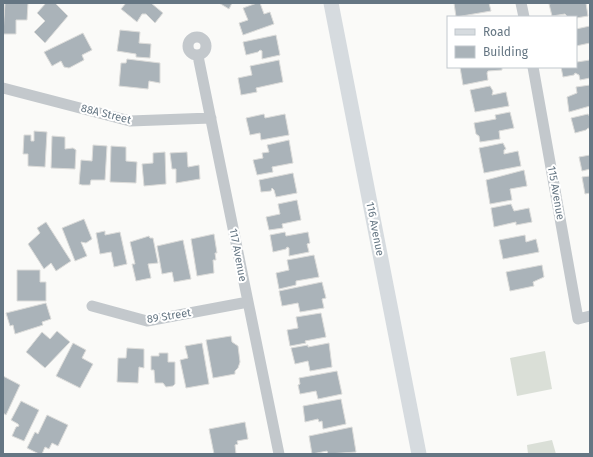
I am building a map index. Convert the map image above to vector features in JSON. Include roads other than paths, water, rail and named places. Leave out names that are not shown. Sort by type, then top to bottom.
[{"type":"main road","name":"116 Avenue","points":[[331,3],[419,454]]},
{"type":"street","points":[[521,3],[524,16]]},
{"type":"street","name":"117 Avenue","points":[[198,56],[279,454]]},
{"type":"street","name":"115 Avenue","points":[[533,68],[578,319],[590,316]]},
{"type":"street","name":"88A Street","points":[[3,88],[130,121],[211,118]]},
{"type":"street","name":"89 Street","points":[[92,306],[147,321],[248,302]]}]
